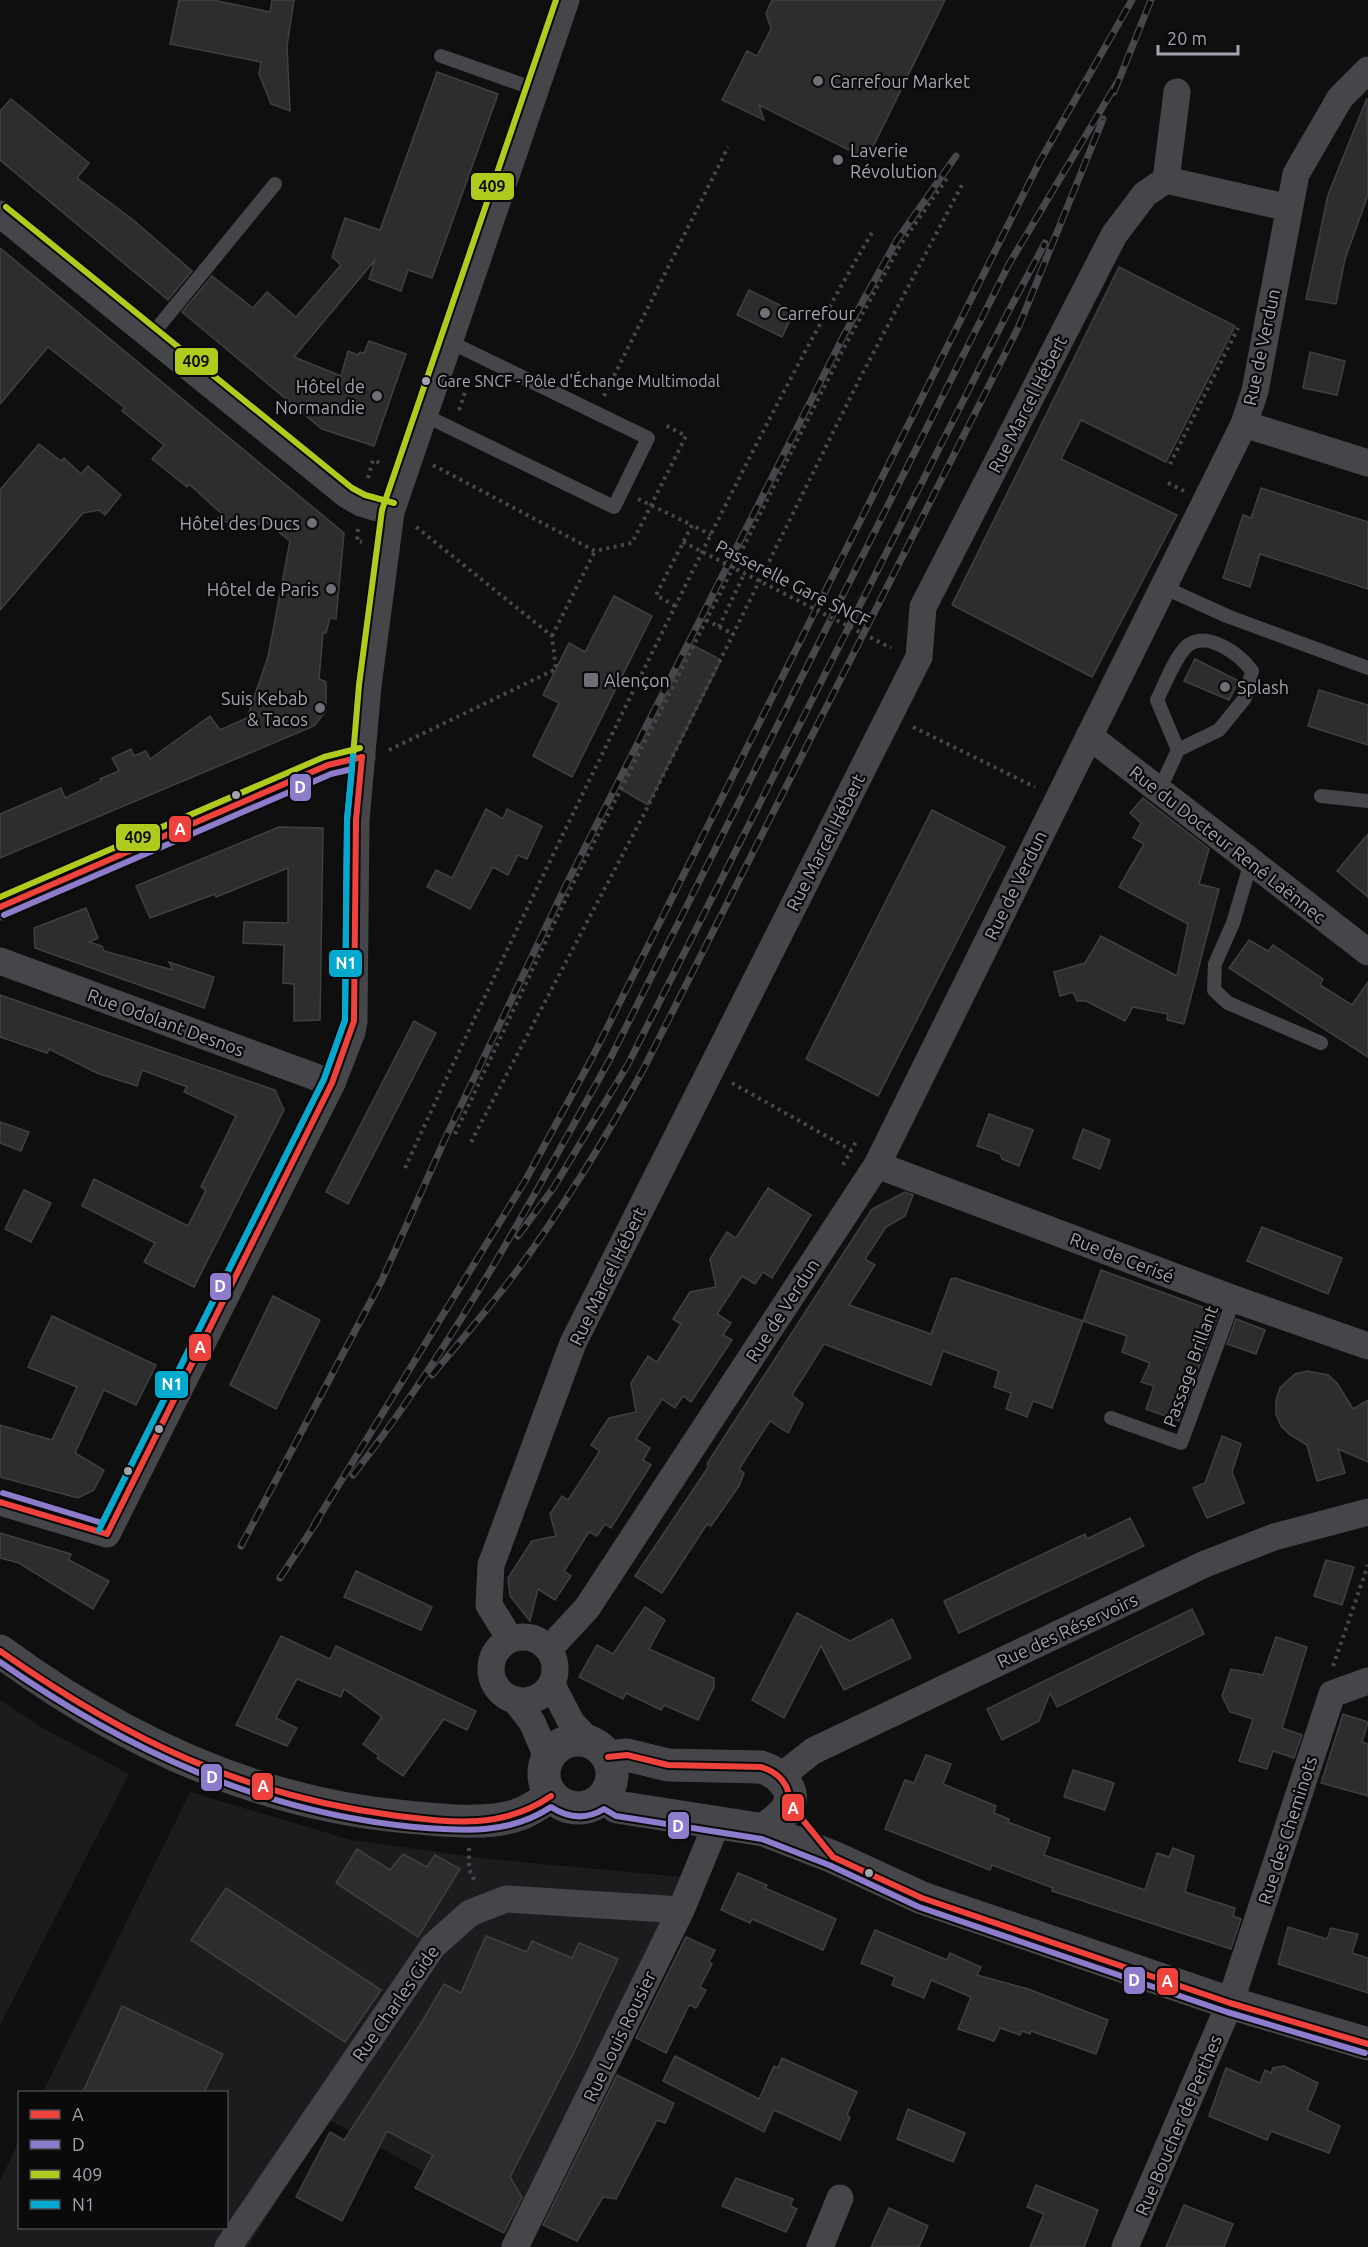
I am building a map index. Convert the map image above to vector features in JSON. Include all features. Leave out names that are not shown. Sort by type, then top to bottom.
[{"type":"street","points":[[0,1502],[107,1534],[332,1083],[352,1032],[356,820],[368,686],[391,513],[566,0]]},
{"type":"street","name":"Rue de Verdun","points":[[549,1649],[587,1608],[877,1165],[1244,424],[1255,391],[1296,174],[1340,98],[1368,70]]},
{"type":"street","points":[[1177,92],[1166,180],[1289,208]]},
{"type":"street","name":"Rue Marcel Hébert","points":[[510,1639],[489,1605],[491,1565],[573,1343],[919,657],[923,607],[1114,235],[1145,194],[1166,180]]},
{"type":"street","points":[[0,214],[347,495],[361,504],[391,513]]},
{"type":"street","points":[[1244,424],[1368,463]]},
{"type":"street","name":"Rue du Docteur René Laënnec","points":[[1089,736],[1368,952]]},
{"type":"street","points":[[0,907],[328,765],[362,757]]},
{"type":"street","name":"Rue Odolant Desnos","points":[[0,961],[332,1083]]},
{"type":"street","name":"Rue de Cerisé","points":[[877,1165],[1234,1299],[1368,1346]]},
{"type":"street","name":"Rue des Réservoirs","points":[[785,1790],[813,1751],[1205,1564],[1274,1537],[1368,1512]]},
{"type":"street","points":[[515,1700],[532,1700],[540,1697],[552,1685],[556,1667],[549,1649],[531,1637],[510,1639],[495,1653],[491,1673],[499,1690],[515,1700],[532,1722],[548,1759]]},
{"type":"street","points":[[0,1651],[80,1706],[141,1740],[208,1771],[305,1802],[371,1814],[484,1820],[520,1815],[551,1796]]},
{"type":"street","points":[[1332,1694],[1368,1681]]},
{"type":"street","points":[[552,1685],[571,1722],[599,1749],[613,1773],[612,1784],[604,1797],[591,1807],[569,1808],[551,1796],[544,1776],[548,1759],[557,1747],[577,1739],[599,1749],[668,1765],[761,1767],[772,1770],[833,1857]]},
{"type":"street","name":"Rue des Cheminots","points":[[1230,2002],[1332,1694]]},
{"type":"street","points":[[764,1830],[786,1810],[785,1790]]},
{"type":"street","points":[[604,1797],[617,1807],[764,1830],[833,1857],[922,1898],[1230,2002],[1368,2044]]},
{"type":"street","name":"Rue Louis Rousier","points":[[515,2247],[681,1910],[717,1823]]},
{"type":"street","name":"Rue Charles Gide","points":[[228,2247],[433,1946],[470,1913],[506,1899],[681,1910]]},
{"type":"street","name":"Rue Boucher de Perthes","points":[[1125,2247],[1230,2002]]},
{"type":"street","points":[[820,2247],[840,2198]]},
{"type":"lane","points":[[441,56],[535,88]]},
{"type":"lane","points":[[150,336],[275,184]]},
{"type":"lane","points":[[424,415],[614,507],[648,438],[450,342]]},
{"type":"lane","points":[[1163,587],[1227,616],[1368,668]]},
{"type":"lane","points":[[1159,791],[1178,750],[1219,730],[1245,698],[1252,671],[1242,657],[1217,644],[1203,641],[1188,646],[1167,678],[1157,700],[1178,750]]},
{"type":"lane","points":[[1321,796],[1368,801]]},
{"type":"lane","points":[[1251,862],[1233,923],[1215,964],[1214,990],[1228,1003],[1321,1043]]},
{"type":"lane","name":"Passage Brillant","points":[[1111,1418],[1181,1443],[1234,1299]]},
{"type":"path","points":[[604,396],[728,147]]},
{"type":"path","points":[[455,1134],[570,890],[847,342],[902,244],[948,177]]},
{"type":"path","points":[[471,1142],[644,814],[864,370],[964,181]]},
{"type":"path","points":[[405,1168],[494,973],[675,606],[832,301],[873,231]]},
{"type":"path","points":[[1170,464],[1238,328],[1244,327]]},
{"type":"path","points":[[431,473],[440,444],[459,412],[478,355]]},
{"type":"path","points":[[362,757],[392,749],[556,669],[552,636],[595,551],[433,465]]},
{"type":"path","points":[[1168,483],[1179,489]]},
{"type":"path","points":[[622,491],[711,535]]},
{"type":"path","points":[[391,513],[415,526],[552,636]]},
{"type":"path","points":[[415,526],[418,515]]},
{"type":"path","points":[[675,606],[656,595],[692,525]]},
{"type":"path","name":"Passerelle Gare SNCF","points":[[683,542],[891,648]]},
{"type":"path","points":[[719,627],[744,574]]},
{"type":"path","points":[[706,621],[733,634]]},
{"type":"path","points":[[890,715],[1036,788]]},
{"type":"path","points":[[710,1071],[851,1150]]},
{"type":"path","points":[[1332,1694],[1333,1666],[1368,1565]]},
{"type":"path","points":[[470,1840],[469,1869],[488,1906]]},
{"type":"shaded area","points":[[0,1700],[43,1728],[129,1774],[0,2025]]},
{"type":"shaded area","points":[[190,1792],[351,1840],[489,1859],[683,1877],[519,2224],[328,2119],[248,2247],[0,2247],[0,2181],[18,2143],[18,2229],[228,2229],[228,2091],[43,2091]]},
{"type":"building","points":[[179,0],[213,0],[270,12],[272,0],[294,0],[287,46],[290,111],[271,104],[259,74],[261,62],[170,44]]},
{"type":"building","name":"Carrefour Market","points":[[772,0],[945,0],[867,159],[759,105],[764,120],[722,100],[747,51],[757,56],[771,29],[766,13]]},
{"type":"building","points":[[437,72],[498,94],[432,278],[408,270],[401,291],[369,279],[375,260],[294,357],[341,376],[348,351],[358,355],[360,352],[364,353],[369,341],[406,354],[374,446],[322,429],[182,312],[212,276],[253,308],[267,292],[296,317],[341,265],[332,257],[345,218],[380,230]]},
{"type":"building","points":[[1367,98],[1368,195],[1345,259],[1336,304],[1306,299],[1328,195]]},
{"type":"building","points":[[11,99],[89,163],[77,178],[132,219],[192,271],[168,300],[0,160],[0,111]]},
{"type":"building","points":[[0,248],[344,533],[336,619],[330,618],[326,633],[323,633],[319,679],[326,682],[326,711],[314,726],[0,858],[0,814],[61,788],[65,798],[101,781],[100,779],[119,771],[112,758],[131,749],[134,756],[146,751],[150,759],[210,716],[220,730],[247,718],[268,657],[290,541],[266,522],[251,527],[216,520],[222,514],[189,484],[187,487],[152,459],[164,445],[122,411],[125,408],[48,347],[0,404]]},
{"type":"building","points":[[1119,267],[1235,326],[1166,462],[1081,420],[1061,459],[1177,515],[1092,677],[952,605]]},
{"type":"building","name":"Carrefour","points":[[749,290],[794,312],[782,337],[737,315]]},
{"type":"building","points":[[1310,352],[1345,361],[1337,395],[1303,388]]},
{"type":"building","points":[[39,444],[61,461],[64,458],[81,474],[88,466],[121,495],[105,515],[99,510],[83,513],[0,610],[0,490]]},
{"type":"building","points":[[1261,488],[1368,522],[1368,589],[1260,554],[1250,587],[1223,578],[1243,515],[1251,518]]},
{"type":"building","points":[[614,596],[652,616],[572,777],[533,756],[559,703],[543,695],[569,643],[585,652]]},
{"type":"building","points":[[689,643],[721,660],[648,805],[617,787]]},
{"type":"building","points":[[1195,659],[1239,681],[1229,700],[1184,681]]},
{"type":"building","points":[[1319,690],[1368,705],[1368,745],[1308,726]]},
{"type":"building","points":[[1143,798],[1209,849],[1199,884],[1219,889],[1184,1024],[1167,1020],[1168,1014],[1133,1007],[1125,1021],[1086,1001],[1077,1001],[1073,992],[1060,996],[1054,972],[1085,963],[1101,936],[1177,976],[1188,924],[1119,887],[1144,844],[1133,838],[1141,823],[1130,813]]},
{"type":"building","points":[[486,809],[503,819],[507,809],[542,826],[527,859],[518,855],[508,875],[493,867],[470,909],[427,887],[436,870],[452,878]]},
{"type":"building","points":[[932,810],[1005,847],[878,1096],[806,1059]]},
{"type":"building","points":[[279,827],[323,828],[320,1020],[294,1021],[294,984],[283,983],[284,945],[243,943],[244,922],[288,923],[288,868],[216,897],[215,894],[150,918],[136,886]]},
{"type":"building","points":[[1368,834],[1368,897],[1337,871]]},
{"type":"building","points":[[86,908],[98,938],[89,942],[102,946],[104,951],[173,970],[169,962],[214,977],[204,1008],[35,948],[34,928]]},
{"type":"building","points":[[1249,940],[1268,951],[1273,945],[1323,979],[1320,985],[1352,1005],[1368,982],[1368,1057],[1229,968]]},
{"type":"building","points":[[0,995],[275,1090],[284,1110],[194,1287],[144,1262],[155,1243],[82,1206],[94,1179],[188,1226],[206,1190],[201,1187],[236,1116],[184,1092],[187,1087],[142,1070],[137,1086],[97,1073],[49,1049],[47,1053],[0,1037]]},
{"type":"building","points":[[414,1021],[436,1033],[348,1204],[326,1192]]},
{"type":"building","points":[[989,1114],[1033,1130],[1019,1166],[1002,1159],[1000,1154],[977,1146]]},
{"type":"building","points":[[0,1122],[29,1132],[21,1151],[0,1143]]},
{"type":"building","points":[[1083,1129],[1110,1140],[1100,1169],[1073,1158]]},
{"type":"building","points":[[768,1188],[811,1215],[772,1278],[763,1272],[755,1284],[742,1276],[717,1314],[731,1323],[723,1335],[732,1340],[691,1402],[683,1396],[675,1408],[662,1399],[636,1439],[650,1448],[643,1460],[651,1465],[611,1528],[605,1524],[597,1536],[589,1532],[564,1571],[571,1576],[555,1600],[538,1589],[530,1621],[510,1596],[508,1578],[532,1541],[556,1536],[550,1514],[562,1496],[568,1500],[600,1451],[591,1445],[609,1418],[636,1412],[631,1383],[648,1356],[657,1362],[681,1324],[673,1319],[690,1292],[716,1287],[710,1259],[727,1232],[736,1238]]},
{"type":"building","points":[[24,1190],[51,1203],[31,1242],[5,1229]]},
{"type":"building","points":[[905,1192],[913,1195],[905,1216],[886,1227],[865,1259],[875,1265],[849,1305],[931,1334],[951,1279],[955,1278],[1083,1321],[1052,1408],[1033,1401],[1027,1417],[1006,1409],[1011,1393],[994,1387],[999,1371],[943,1351],[931,1385],[824,1344],[792,1395],[803,1404],[788,1433],[770,1421],[739,1469],[744,1473],[739,1486],[711,1526],[707,1524],[662,1593],[635,1576],[709,1466],[707,1464],[872,1209]]},
{"type":"building","points":[[1262,1227],[1342,1258],[1328,1294],[1247,1261]]},
{"type":"building","points":[[1101,1270],[1219,1313],[1179,1421],[1146,1409],[1154,1386],[1141,1382],[1150,1363],[1122,1352],[1127,1336],[1083,1321]]},
{"type":"building","points":[[273,1296],[320,1320],[276,1409],[230,1385]]},
{"type":"building","points":[[52,1316],[156,1365],[136,1405],[104,1390],[75,1453],[104,1470],[94,1490],[78,1498],[0,1477],[0,1425],[52,1440],[77,1387],[28,1367]]},
{"type":"building","points":[[1236,1319],[1265,1330],[1256,1354],[1227,1344]]},
{"type":"building","points":[[1307,1371],[1328,1375],[1337,1383],[1353,1409],[1368,1400],[1368,1462],[1338,1449],[1345,1473],[1317,1481],[1307,1445],[1281,1426],[1276,1414],[1276,1400],[1280,1388],[1295,1374]]},
{"type":"building","points":[[1222,1436],[1241,1444],[1232,1472],[1244,1503],[1207,1518],[1193,1488],[1205,1483]]},
{"type":"building","points":[[1130,1518],[1144,1546],[959,1633],[944,1601],[1085,1534],[1087,1539]]},
{"type":"building","points":[[0,1533],[71,1554],[69,1560],[109,1581],[93,1609],[19,1563],[0,1558]]},
{"type":"building","points":[[1326,1560],[1354,1567],[1342,1605],[1314,1596]]},
{"type":"building","points":[[356,1571],[432,1607],[421,1630],[344,1597]]},
{"type":"building","points":[[645,1607],[665,1620],[649,1649],[714,1678],[714,1687],[698,1720],[664,1705],[661,1710],[626,1693],[623,1699],[579,1677],[597,1645],[613,1654]]},
{"type":"building","points":[[1192,1609],[1204,1634],[1057,1707],[1050,1693],[1039,1721],[1002,1740],[987,1709]]},
{"type":"building","points":[[797,1613],[850,1641],[892,1619],[911,1658],[844,1690],[821,1646],[784,1718],[752,1700]]},
{"type":"building","points":[[281,1636],[330,1659],[336,1646],[476,1711],[467,1730],[444,1719],[403,1776],[377,1758],[379,1756],[363,1744],[382,1717],[344,1689],[341,1697],[297,1679],[276,1718],[297,1728],[287,1746],[236,1725]]},
{"type":"building","points":[[1276,1637],[1307,1647],[1282,1728],[1302,1735],[1294,1758],[1273,1751],[1267,1769],[1239,1761],[1253,1719],[1230,1712],[1222,1696],[1231,1669],[1263,1675]]},
{"type":"building","points":[[1343,1714],[1368,1722],[1362,1742],[1368,1744],[1368,1796],[1321,1783]]},
{"type":"building","points":[[926,1755],[951,1764],[943,1784],[996,1806],[994,1813],[1009,1819],[1008,1822],[1050,1838],[1044,1855],[1145,1890],[1157,1853],[1169,1857],[1173,1848],[1194,1856],[1185,1892],[1235,1908],[1233,1916],[1241,1919],[1231,1949],[1052,1891],[1053,1888],[992,1865],[990,1870],[885,1829],[905,1780],[914,1783]]},
{"type":"building","points":[[1073,1770],[1114,1783],[1105,1810],[1064,1797]]},
{"type":"building","points":[[357,1849],[390,1870],[403,1854],[427,1867],[435,1855],[460,1869],[418,1937],[336,1883]]},
{"type":"building","points":[[738,1873],[767,1885],[765,1888],[836,1919],[823,1950],[752,1919],[750,1923],[721,1910]]},
{"type":"building","points":[[226,1888],[381,1990],[345,2042],[191,1940]]},
{"type":"building","points":[[1288,1927],[1327,1939],[1331,1928],[1358,1934],[1352,1953],[1368,1958],[1368,1993],[1278,1964]]},
{"type":"building","points":[[875,1930],[947,1960],[950,1953],[981,1967],[977,1975],[1028,1989],[1108,2020],[1096,2054],[1031,2031],[1030,2034],[1022,2031],[1020,2035],[1000,2028],[994,2041],[958,2029],[971,1997],[931,1980],[924,1998],[892,1985],[895,1977],[861,1963]]},
{"type":"building","points":[[486,1936],[527,1952],[532,1941],[572,1958],[579,1943],[618,1959],[575,2050],[510,2177],[522,2197],[504,2233],[415,2188],[433,2155],[387,2131],[342,2221],[296,2197],[330,2132],[344,2140],[420,2025],[444,1984],[461,1993]]},
{"type":"building","points":[[686,1937],[715,1950],[709,1962],[712,1964],[700,1987],[706,1990],[696,2008],[689,2005],[666,2053],[636,2038]]},
{"type":"building","points":[[122,2006],[223,2054],[204,2091],[83,2091]]},
{"type":"building","points":[[675,2056],[759,2099],[774,2066],[778,2068],[782,2058],[857,2092],[840,2140],[774,2110],[764,2132],[663,2081]]},
{"type":"building","points":[[1284,2066],[1318,2083],[1307,2110],[1340,2126],[1329,2153],[1271,2131],[1267,2140],[1209,2116],[1226,2068],[1260,2083],[1265,2070],[1271,2073],[1273,2068]]},
{"type":"building","points":[[617,2075],[674,2103],[665,2123],[657,2120],[616,2199],[603,2197],[577,2241],[543,2225]]},
{"type":"building","points":[[908,2109],[965,2133],[953,2162],[897,2139]]},
{"type":"building","points":[[736,2178],[793,2199],[790,2206],[797,2209],[786,2232],[722,2206]]},
{"type":"building","points":[[1036,2185],[1098,2210],[1084,2247],[1030,2247],[1044,2214],[1027,2207]]},
{"type":"building","points":[[1184,2205],[1233,2224],[1224,2247],[1166,2247]]},
{"type":"building","points":[[889,2208],[928,2226],[919,2247],[871,2247]]},
{"type":"railway","points":[[314,1525],[525,1181],[592,1058],[1040,161],[1132,0]]},
{"type":"railway","points":[[1114,92],[1151,0]]},
{"type":"railway","points":[[353,1475],[390,1426],[457,1325],[610,1059],[1009,264],[1117,83]]},
{"type":"railway","points":[[432,1375],[498,1295],[536,1244],[584,1171],[643,1070],[1019,326],[1103,119]]},
{"type":"railway","points":[[241,1546],[382,1280],[445,1139],[566,885],[844,335],[897,240],[956,156]]},
{"type":"railway","points":[[518,1236],[554,1187],[627,1066],[1045,243]]},
{"type":"railway","points":[[280,1578],[318,1520]]},
{"type":"transit line","name":"409","points":[[353,756],[359,685],[382,510],[556,0]]},
{"type":"transit line","name":"409","points":[[6,207],[352,488],[365,495],[394,503]]},
{"type":"transit line","name":"409","points":[[0,897],[324,757],[360,748]]},
{"type":"transit line","name":"N1","points":[[99,1530],[324,1079],[345,1020],[347,820],[353,756]]},
{"type":"transit line","name":"A","points":[[0,907],[328,765],[362,757]]},
{"type":"transit line","name":"A","points":[[107,1534],[332,1083],[354,1021],[356,820],[362,757]]},
{"type":"transit line","name":"D","points":[[3,1493],[102,1523],[324,1079],[345,1020],[347,820],[352,769],[331,774],[4,915]]},
{"type":"transit line","name":"A","points":[[0,1502],[107,1534]]},
{"type":"transit line","name":"A","points":[[0,1651],[94,1712],[141,1737],[188,1759],[288,1794],[342,1807],[398,1816],[458,1821],[496,1819],[515,1814],[551,1796]]},
{"type":"transit line","name":"D","points":[[0,1662],[96,1723],[146,1749],[196,1772],[302,1807],[357,1819],[450,1830],[502,1827],[535,1816],[551,1807],[564,1814],[577,1816],[591,1815],[604,1809],[616,1816],[762,1839],[829,1865],[919,1907],[1227,2012],[1365,2053]]},
{"type":"transit line","name":"A","points":[[608,1757],[627,1755],[668,1765],[767,1769],[782,1780],[788,1790],[789,1803],[833,1857],[922,1898],[1230,2003],[1368,2044]]},
{"type":"place","name":"Carrefour Market","points":[[818,81]]},
{"type":"place","name":"Laverie Révolution","points":[[838,160]]},
{"type":"place","name":"Carrefour","points":[[765,313]]},
{"type":"place","name":"Gare SNCF - Pôle d'Échange Multimodal","points":[[426,381]]},
{"type":"place","name":"Hôtel de Normandie","points":[[377,396]]},
{"type":"place","name":"Hôtel des Ducs","points":[[312,523]]},
{"type":"place","name":"Hôtel de Paris","points":[[331,589]]},
{"type":"place","name":"Alençon","points":[[591,680]]},
{"type":"place","name":"Splash","points":[[1225,687]]},
{"type":"place","name":"Suis Kebab & Tacos","points":[[320,708]]}]
